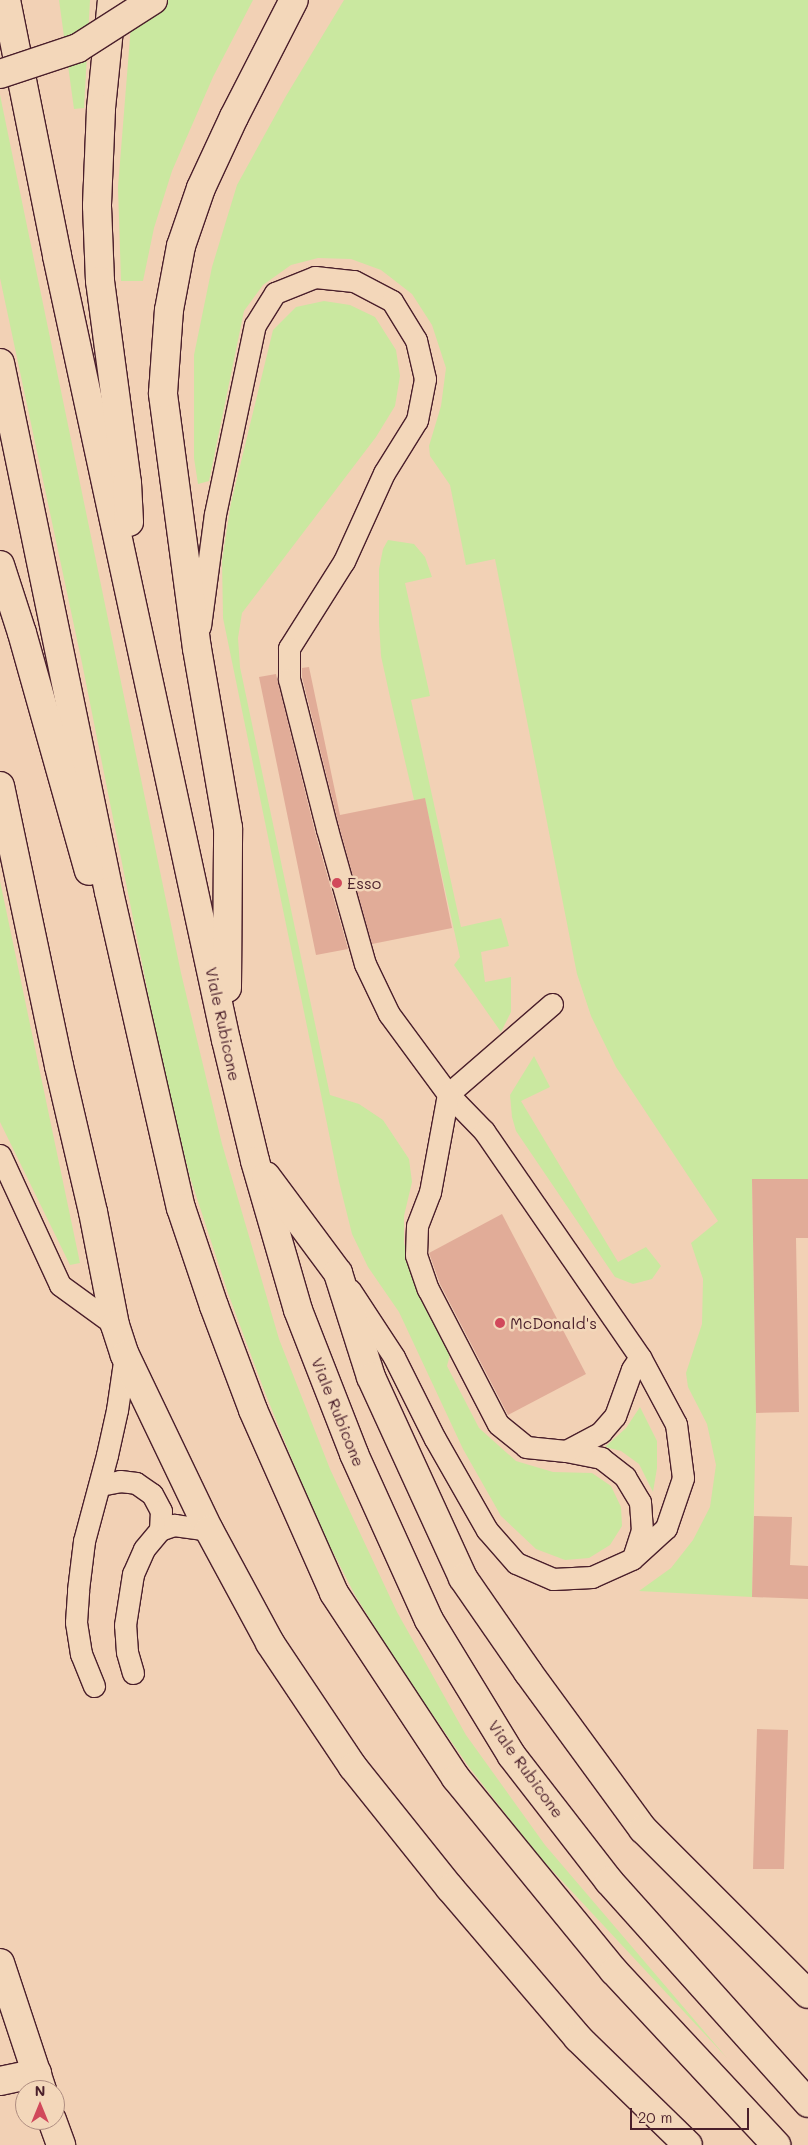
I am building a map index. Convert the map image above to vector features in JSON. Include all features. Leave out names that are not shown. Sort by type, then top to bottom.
[{"type":"main road","points":[[6,0],[57,256],[132,596]]},
{"type":"main road","points":[[112,0],[100,109],[97,206],[99,271],[127,483],[132,596]]},
{"type":"main road","points":[[0,74],[78,48],[153,0]]},
{"type":"main road","points":[[226,1040],[228,828],[197,649],[163,393],[169,310],[182,246],[202,188],[234,117],[294,0]]},
{"type":"main road","points":[[0,363],[109,892],[182,1208],[214,1306],[253,1410],[334,1593],[456,1778],[614,1970],[776,2145]]},
{"type":"main road","points":[[0,565],[22,633],[73,816],[149,1067]]},
{"type":"main road","name":"Viale Rubicone","points":[[132,596],[226,1040],[254,1161],[298,1310],[354,1454],[429,1620],[512,1756],[603,1873],[808,2103]]},
{"type":"main road","points":[[0,786],[6,839],[93,1212],[115,1325],[125,1355],[209,1530],[270,1644],[353,1767],[450,1888],[578,2038],[688,2145]]},
{"type":"main road","points":[[254,1161],[338,1273],[371,1377],[463,1578],[528,1672],[643,1829],[808,1994]]},
{"type":"main road","points":[[0,1963],[40,2080]]},
{"type":"main road","points":[[0,2081],[15,2081]]},
{"type":"main road","points":[[56,2130],[61,2145]]},
{"type":"lane","points":[[197,649],[216,514],[255,325],[275,293],[315,277],[354,281],[392,301],[416,340],[425,379],[418,420],[384,473],[344,562],[289,648],[288,679],[365,964],[389,1014],[448,1094],[484,1131],[640,1357],[676,1424],[683,1478],[666,1528],[632,1559],[592,1577],[553,1579],[516,1563],[487,1530],[435,1440],[394,1357],[338,1273]]},
{"type":"lane","points":[[552,1004],[448,1094],[430,1192],[418,1226],[416,1255],[428,1289],[498,1424],[526,1447],[566,1451],[601,1458],[624,1477],[640,1502],[642,1530],[632,1559]]},
{"type":"lane","points":[[0,1155],[60,1285],[115,1325]]},
{"type":"lane","points":[[94,1686],[81,1654],[76,1622],[84,1542],[117,1410],[125,1355]]},
{"type":"lane","points":[[566,1451],[601,1432],[615,1416],[623,1399],[632,1369],[640,1357]]},
{"type":"lane","points":[[100,1484],[120,1481],[136,1482],[152,1494],[160,1511],[160,1530]]},
{"type":"lane","points":[[133,1673],[127,1652],[125,1625],[133,1574],[144,1549],[160,1530],[174,1525],[209,1530]]},
{"type":"green space","points":[[59,0],[90,0],[84,108],[74,109]]},
{"type":"green space","points":[[133,0],[253,0],[213,77],[172,171],[154,228],[143,281],[121,281],[118,187]]},
{"type":"green space","points":[[344,0],[808,0],[808,1179],[752,1180],[756,1413],[752,1597],[639,1591],[671,1568],[693,1540],[710,1507],[716,1465],[707,1424],[688,1387],[686,1373],[702,1324],[703,1279],[691,1243],[718,1221],[616,1067],[591,1016],[577,974],[495,559],[466,565],[450,485],[430,456],[429,446],[441,406],[446,368],[432,325],[412,294],[381,270],[351,259],[318,258],[291,265],[263,285],[244,311],[209,481],[198,484],[194,458],[194,355],[212,267],[237,185],[286,96]]},
{"type":"green space","points":[[0,95],[181,973],[222,1144],[279,1339],[330,1469],[397,1612],[466,1735],[545,1845],[727,2058],[536,1853],[469,1767],[400,1668],[355,1595],[316,1519],[264,1390],[228,1293],[190,1177],[164,1073],[82,663],[0,278]]},
{"type":"green space","points":[[324,301],[350,305],[375,317],[396,350],[400,376],[395,406],[376,437],[242,613],[238,638],[240,667],[330,1095],[359,1104],[383,1120],[409,1159],[412,1182],[404,1216],[404,1243],[416,1281],[451,1351],[447,1366],[479,1428],[516,1461],[553,1472],[592,1473],[611,1486],[621,1507],[622,1526],[610,1545],[589,1558],[565,1560],[536,1549],[501,1516],[463,1449],[399,1312],[368,1267],[352,1234],[339,1182],[223,618],[222,561],[231,503],[273,330],[296,307]]},
{"type":"green space","points":[[388,540],[414,544],[425,557],[432,577],[405,583],[430,696],[411,700],[461,927],[501,918],[509,946],[481,952],[485,982],[511,977],[511,1012],[501,1032],[454,965],[460,957],[425,800],[415,804],[390,697],[381,656],[379,623],[379,569],[383,549]]},
{"type":"green space","points":[[0,881],[80,1263],[70,1265],[0,1122]]},
{"type":"green space","points":[[534,1056],[550,1087],[521,1101],[618,1262],[646,1247],[661,1266],[652,1279],[633,1284],[615,1277],[516,1131],[512,1117],[510,1095]]},
{"type":"green space","points":[[640,1407],[657,1441],[657,1468],[653,1492],[639,1464],[621,1451],[605,1447],[626,1428]]},
{"type":"building","points":[[309,667],[340,815],[425,798],[452,928],[372,944],[339,826],[302,677],[302,668]]},
{"type":"building","points":[[276,674],[315,832],[348,949],[316,955],[259,677]]},
{"type":"building","points":[[752,1179],[808,1179],[808,1238],[796,1238],[799,1412],[756,1413]]},
{"type":"building","points":[[502,1214],[586,1374],[508,1415],[440,1284],[429,1253]]},
{"type":"building","points":[[754,1516],[792,1517],[790,1565],[808,1566],[808,1599],[752,1597]]},
{"type":"building","points":[[757,1729],[788,1730],[784,1869],[753,1869]]},
{"type":"place","name":"Esso","points":[[337,883]]},
{"type":"place","name":"McDonald's","points":[[500,1323]]}]
